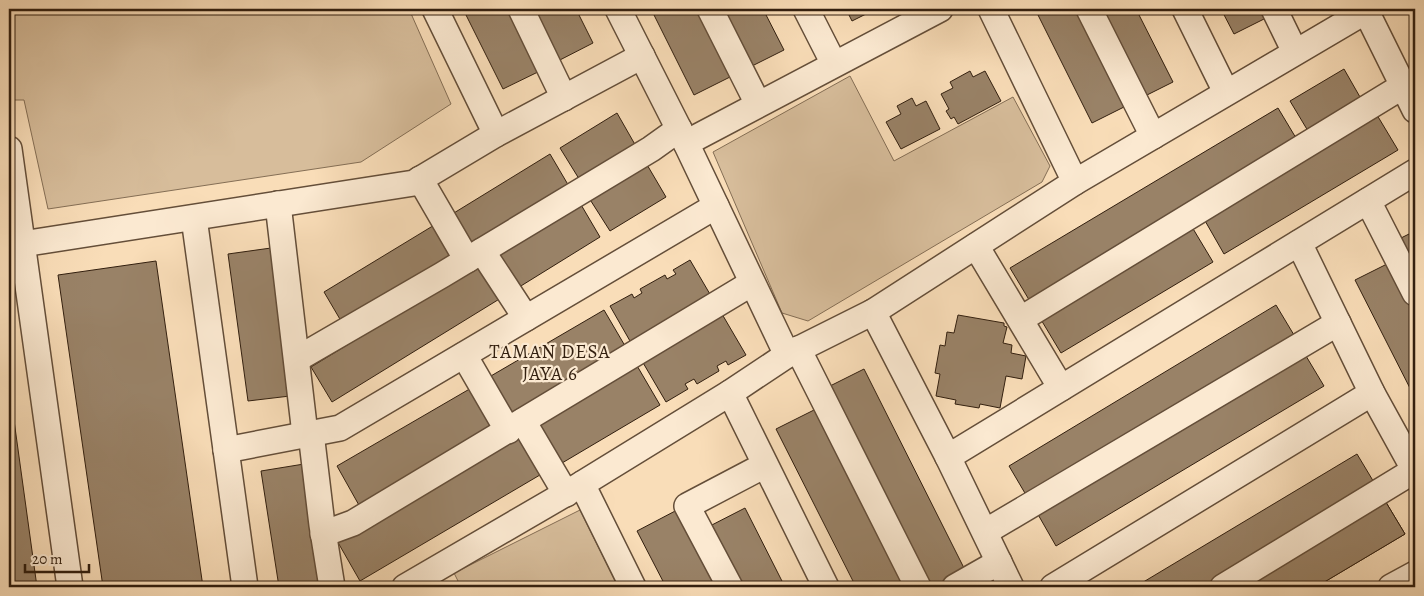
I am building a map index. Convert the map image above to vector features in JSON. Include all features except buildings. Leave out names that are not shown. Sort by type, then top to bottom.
[{"type":"street","points":[[435,9],[496,134]]},
{"type":"street","points":[[521,9],[564,98]]},
{"type":"street","points":[[618,9],[682,136],[752,283],[792,352],[916,587]]},
{"type":"street","points":[[710,9],[758,104]]},
{"type":"street","points":[[806,9],[834,64]]},
{"type":"street","points":[[296,359],[651,149],[758,104],[834,64],[904,17],[940,9]]},
{"type":"street","points":[[991,9],[1075,182]]},
{"type":"street","points":[[1089,9],[1153,136]]},
{"type":"street","points":[[1185,9],[1226,92]]},
{"type":"street","points":[[1274,9],[1295,52]]},
{"type":"street","points":[[405,587],[441,578],[574,489],[730,393],[792,352],[873,312],[1075,182],[1365,10],[1415,110]]},
{"type":"street","points":[[22,244],[414,183],[496,134],[642,56]]},
{"type":"street","points":[[1021,319],[1403,86]]},
{"type":"street","points":[[9,149],[70,587]]},
{"type":"street","points":[[948,457],[1415,172]]},
{"type":"street","points":[[420,179],[474,255],[526,318]]},
{"type":"street","points":[[1368,201],[1415,293]]},
{"type":"street","points":[[278,204],[296,359],[332,587]]},
{"type":"street","points":[[226,450],[340,428],[716,206]]},
{"type":"street","points":[[194,218],[245,587]]},
{"type":"street","points":[[1223,587],[1415,470],[1372,393],[1299,243]]},
{"type":"street","points":[[976,246],[1061,388]]},
{"type":"street","points":[[323,534],[353,523],[752,283]]},
{"type":"street","points":[[873,312],[948,457],[1012,587]]},
{"type":"street","points":[[985,532],[1338,323]]},
{"type":"street","points":[[464,355],[516,426],[574,489],[633,587]]},
{"type":"street","points":[[730,393],[826,587]]},
{"type":"street","points":[[1053,587],[1372,393]]},
{"type":"street","points":[[730,587],[687,506],[765,465]]},
{"type":"street","points":[[954,587],[999,562]]},
{"type":"street","points":[[1391,587],[1415,574]]},
{"type":"shaded area","points":[[9,9],[409,9],[451,104],[361,162],[48,209],[24,100],[9,100]]},
{"type":"shaded area","points":[[850,76],[894,161],[1013,97],[1050,166],[1042,182],[808,321],[782,313],[713,152]]},
{"type":"shaded area","points":[[580,510],[618,587],[461,587],[454,573]]},
{"type":"district","name":"TAMAN DESA JAYA 6","points":[[550,362]]}]
